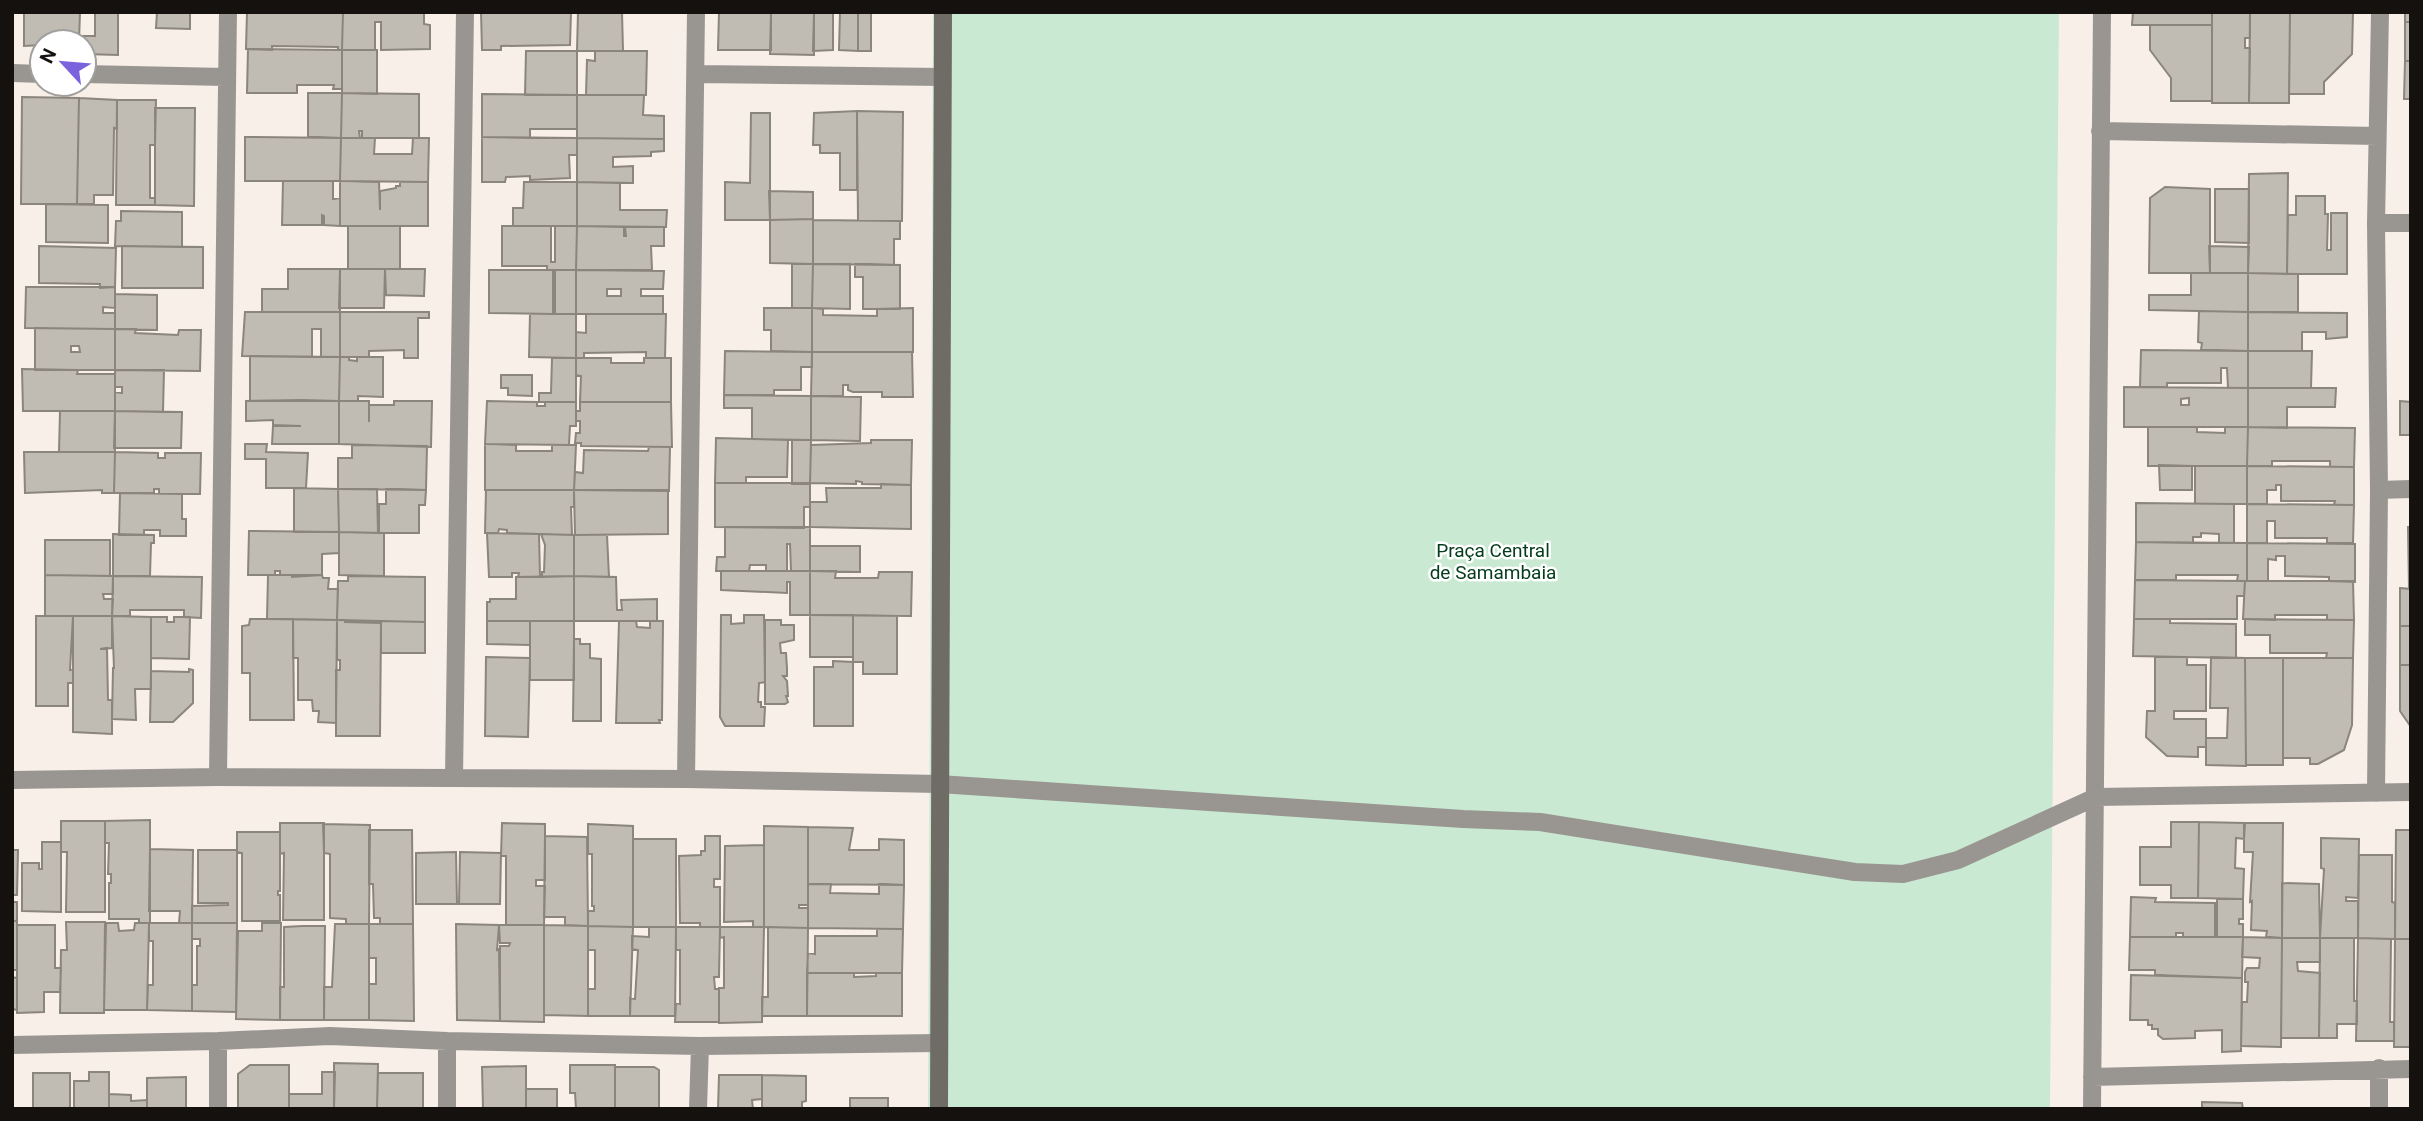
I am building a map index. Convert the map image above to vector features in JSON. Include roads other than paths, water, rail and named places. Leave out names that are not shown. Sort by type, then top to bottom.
[{"type":"street","points":[[218,777],[228,12]]},
{"type":"street","points":[[454,778],[465,12]]},
{"type":"street","points":[[686,779],[696,12]]},
{"type":"street","points":[[939,1109],[943,12]]},
{"type":"street","points":[[2092,1109],[2102,12]]},
{"type":"street","points":[[2376,793],[2379,489],[2376,223],[2380,12]]},
{"type":"street","points":[[98,74],[226,77]]},
{"type":"street","points":[[696,74],[943,77]]},
{"type":"street","points":[[2100,131],[2377,136]]},
{"type":"street","points":[[2376,223],[2411,223]]},
{"type":"street","points":[[2379,489],[2411,489]]},
{"type":"street","points":[[12,780],[218,777],[686,779],[939,784],[1540,822],[1855,872],[1903,874],[1958,860],[2096,797],[2411,792]]},
{"type":"street","points":[[12,1045],[330,1036],[700,1046],[939,1043]]},
{"type":"street","points":[[218,1041],[218,1109]]},
{"type":"street","points":[[447,1041],[447,1109]]},
{"type":"street","points":[[698,1109],[700,1046]]},
{"type":"street","points":[[2379,1068],[2379,1109]]},
{"type":"street","points":[[2092,1077],[2411,1069]]},
{"type":"park label","name":"Praça Central de Samambaia","points":[[1493,561]]}]
